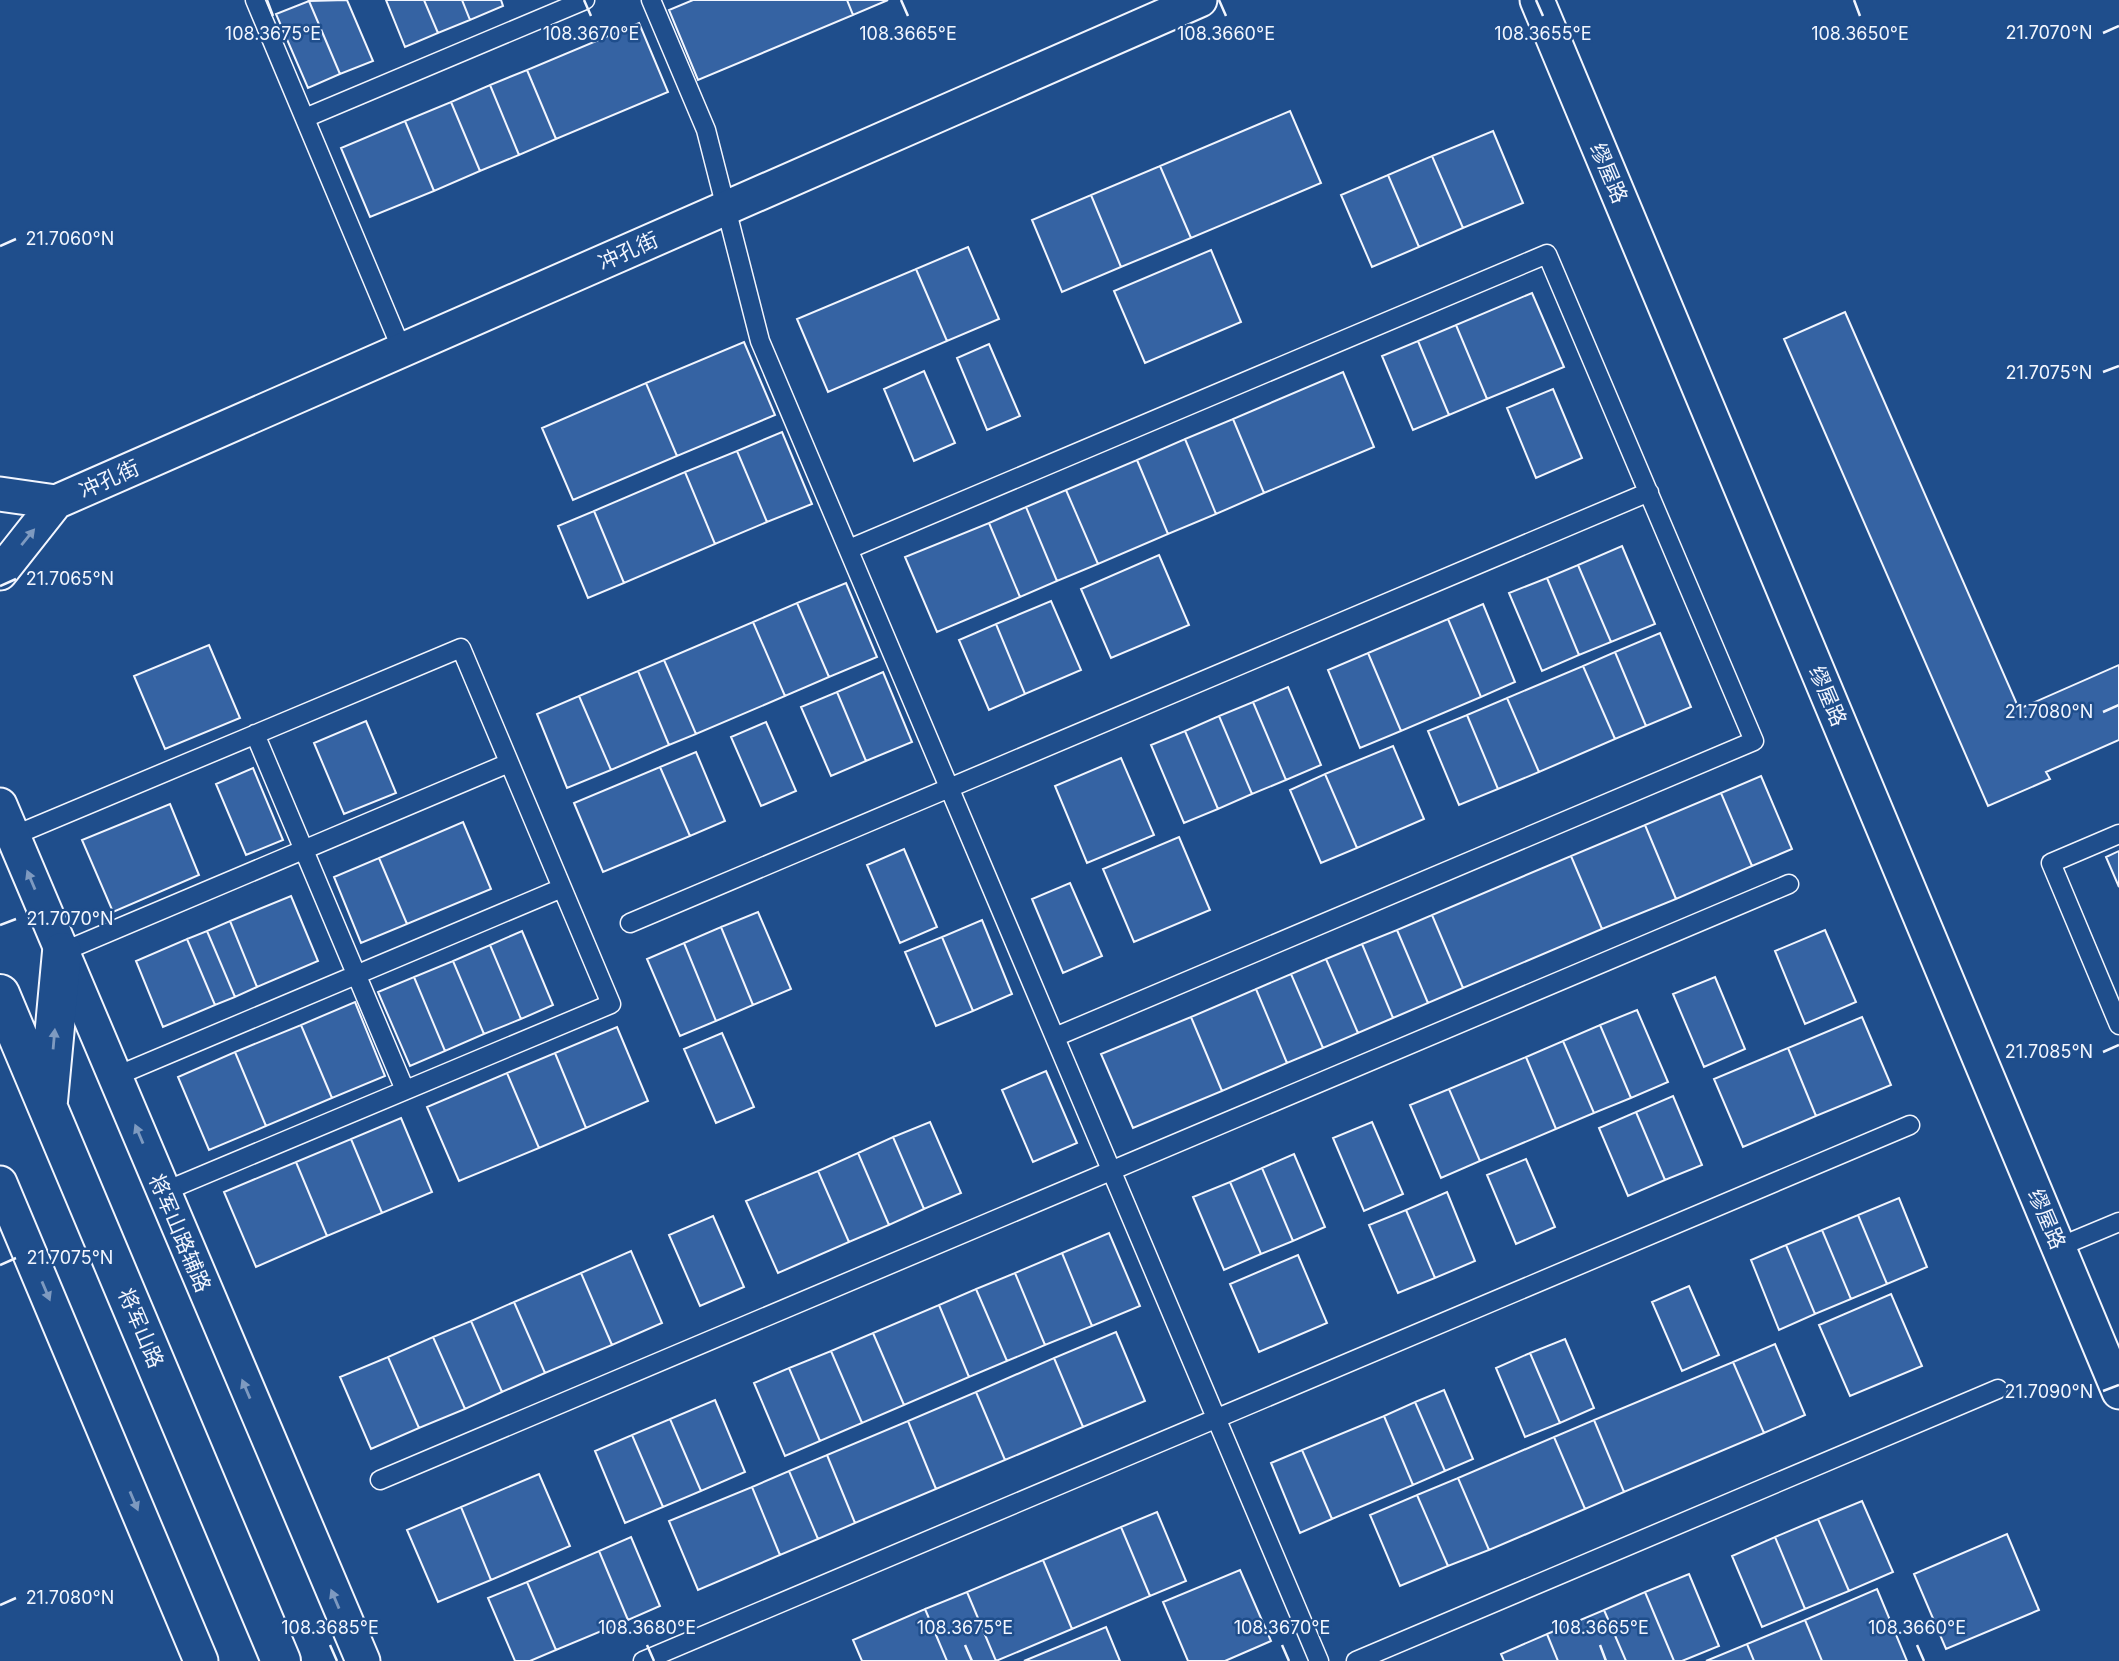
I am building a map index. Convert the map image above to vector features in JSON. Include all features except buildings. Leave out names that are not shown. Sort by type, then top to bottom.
[{"type":"street","name":"冲孔街","points":[[0,573],[56,502],[1200,0]]},
{"type":"street","name":"缪屋路","points":[[1537,0],[2119,1392]]},
{"type":"street","name":"冲孔街","points":[[0,494],[56,502]]},
{"type":"street","name":"将军山路辅路","points":[[0,805],[363,1661]]},
{"type":"street","points":[[48,1107],[62,951]]},
{"type":"street","name":"将军山路","points":[[0,994],[281,1661]]},
{"type":"street","points":[[0,1071],[48,1107]]},
{"type":"street","points":[[0,1183],[201,1661]]},
{"type":"lane","points":[[255,0],[402,351]]},
{"type":"lane","points":[[304,118],[585,0]]},
{"type":"lane","points":[[651,0],[706,130],[760,341],[1319,1661]]},
{"type":"lane","points":[[849,549],[1547,254],[1754,741],[1055,1037]]},
{"type":"lane","points":[[630,923],[1648,492]]},
{"type":"lane","points":[[13,836],[461,648],[611,1004],[163,1192]]},
{"type":"lane","points":[[255,734],[405,1090]]},
{"type":"lane","points":[[62,951],[509,763]]},
{"type":"lane","points":[[2119,834],[2051,863],[2119,1025]]},
{"type":"lane","points":[[380,1480],[1789,884]]},
{"type":"lane","points":[[114,1077],[562,888]]},
{"type":"lane","points":[[643,1661],[1910,1125]]},
{"type":"lane","points":[[2059,1247],[2119,1222]]},
{"type":"lane","points":[[1356,1661],[1998,1389]]}]
